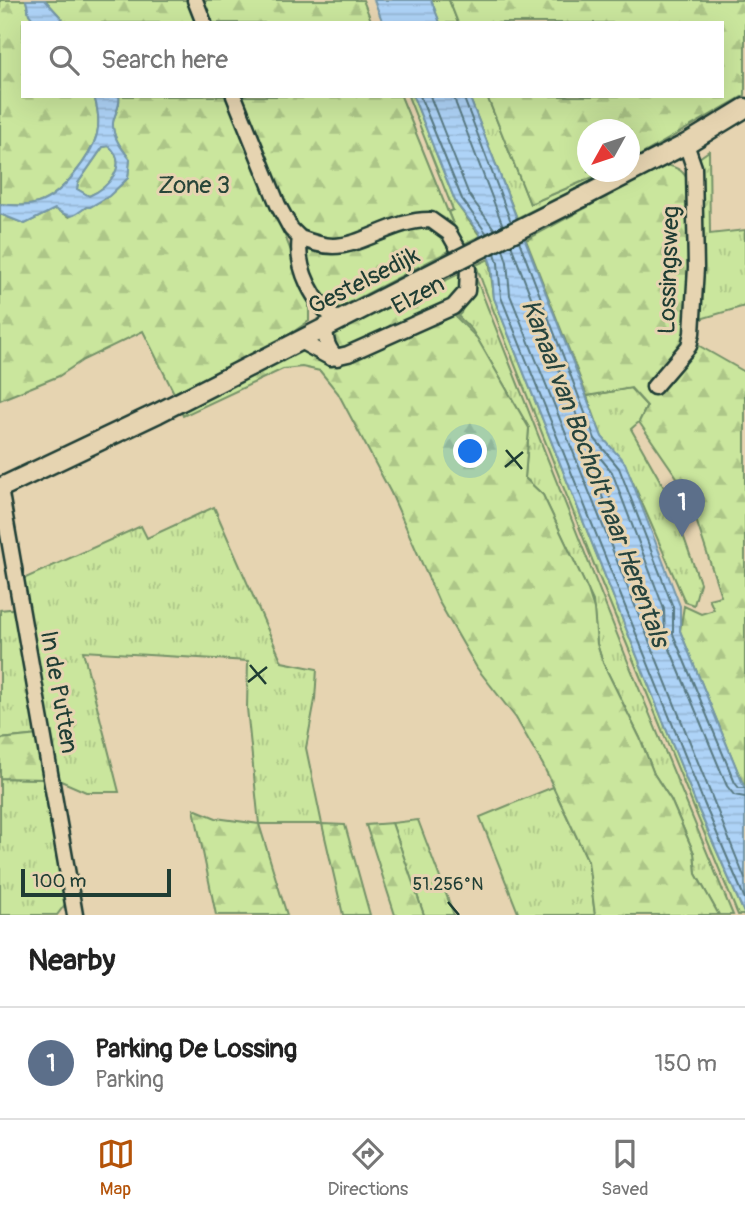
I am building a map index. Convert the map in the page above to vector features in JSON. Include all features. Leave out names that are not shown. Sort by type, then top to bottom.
[{"type":"main road","name":"Gestelsedijk","points":[[0,488],[148,418],[581,198],[686,144],[745,108]]},
{"type":"street","points":[[195,0],[203,21]]},
{"type":"street","points":[[235,98],[278,205],[291,229],[300,238],[298,251],[314,296],[324,310],[319,331],[328,349],[337,358]]},
{"type":"street","name":"Lossingsweg","points":[[654,387],[689,346],[692,334],[696,268],[694,167],[686,144]]},
{"type":"street","name":"Elzen","points":[[300,238],[320,244],[342,245],[404,222],[431,220],[449,233],[468,269],[467,291],[453,307],[337,358]]},
{"type":"street","points":[[314,296],[314,316],[322,354],[337,358]]},
{"type":"street","name":"In de Putten","points":[[0,488],[74,909],[61,915]]},
{"type":"green space","points":[[0,0],[26,0],[29,14],[34,21],[21,21],[21,98],[94,98],[97,134],[82,164],[65,184],[47,199],[29,205],[0,204]]},
{"type":"green space","points":[[45,0],[191,0],[199,21],[64,21]]},
{"type":"green space","points":[[201,0],[363,0],[371,21],[209,21]]},
{"type":"green space","points":[[431,0],[449,0],[457,21],[439,21]]},
{"type":"green space","points":[[449,0],[745,0],[745,95],[640,155],[640,119],[577,119],[577,182],[582,182],[530,204],[488,98],[724,98],[724,21],[457,21]]},
{"type":"green space","name":"Zone 3","points":[[119,98],[230,98],[309,296],[309,321],[283,339],[174,393],[143,331],[83,360],[59,376],[0,400],[0,214],[25,224],[55,209],[69,217],[109,196],[128,178],[130,159],[118,142],[113,128]]},
{"type":"green space","points":[[241,98],[402,98],[454,227],[439,215],[415,214],[397,218],[340,240],[325,239],[309,233],[291,220]]},
{"type":"green space","points":[[409,98],[414,98],[456,203],[480,236],[462,245],[448,212],[453,210]]},
{"type":"green space","points":[[470,98],[488,98],[530,204],[582,182],[590,182],[517,218]]},
{"type":"green space","points":[[109,146],[117,161],[114,176],[103,188],[89,196],[77,189],[78,183],[103,147]]},
{"type":"green space","points":[[709,151],[710,234],[745,230],[745,306],[697,320],[701,235],[699,158]]},
{"type":"green space","points":[[665,165],[680,170],[685,175],[689,183],[696,344],[745,372],[745,789],[680,631],[684,606],[701,614],[714,610],[709,599],[721,596],[687,492],[639,422],[647,406],[631,388],[587,396],[526,240],[633,182],[640,182],[640,178]]},
{"type":"green space","points":[[420,223],[444,233],[453,249],[336,310],[322,300],[304,258],[307,251],[313,247]]},
{"type":"green space","points":[[489,259],[494,298],[697,806],[745,915],[738,915],[591,557],[483,284],[476,265]]},
{"type":"green space","points":[[472,268],[628,662],[733,915],[719,915],[696,874],[694,853],[671,800],[654,774],[640,738],[603,663],[597,644],[593,601],[543,495],[525,478],[529,428],[472,330],[458,316]]},
{"type":"green space","points":[[463,272],[461,293],[453,300],[345,351],[336,350],[332,334]]},
{"type":"green space","points":[[451,312],[477,338],[529,428],[525,478],[543,495],[588,590],[603,663],[640,738],[654,774],[671,800],[694,853],[696,874],[719,915],[595,915],[588,861],[543,765],[516,718],[477,668],[439,602],[391,493],[338,393],[320,371],[302,367],[283,369],[183,416],[180,409],[297,350],[308,350],[324,359]]},
{"type":"green space","points":[[630,388],[647,406],[639,422],[631,429],[670,498],[700,583],[694,605],[685,602],[625,464],[602,437],[587,396]]},
{"type":"green space","points":[[214,507],[282,662],[317,669],[315,700],[306,748],[322,824],[259,824],[247,708],[248,661],[83,651],[119,792],[86,792],[54,778],[21,580],[141,526],[147,538]]},
{"type":"green space","points":[[19,608],[39,735],[0,739],[0,610]]},
{"type":"green space","points":[[39,735],[46,779],[0,778],[0,739]]},
{"type":"green space","points":[[0,778],[46,779],[69,899],[57,915],[0,915]]},
{"type":"green space","points":[[553,787],[588,861],[595,915],[519,915],[480,817]]},
{"type":"green space","points":[[194,809],[216,818],[259,824],[287,915],[216,915]]},
{"type":"green space","points":[[418,820],[454,915],[424,915],[392,823]]},
{"type":"green space","points":[[392,823],[424,915],[395,915],[366,825]]},
{"type":"green space","points":[[322,824],[345,825],[370,915],[343,915]]},
{"type":"water","points":[[26,0],[45,0],[64,21],[34,21],[29,14]]},
{"type":"water","points":[[374,0],[431,0],[439,21],[382,21]]},
{"type":"water","points":[[94,98],[119,98],[113,128],[118,142],[130,159],[128,178],[109,196],[74,215],[55,209],[25,224],[0,214],[0,204],[38,203],[65,184],[82,164],[94,143],[97,134]],"holes":[[[109,146],[117,161],[114,175],[96,192],[89,196],[77,189],[78,183],[103,147]]]},
{"type":"water","name":"Kanaal van Bocholt naar Herentals","points":[[414,98],[470,98],[602,437],[625,463],[680,606],[680,631],[745,789],[745,915],[697,806],[494,298],[491,264],[479,232],[456,203]]},
{"type":"place","name":"Parking De Lossing","points":[[682,537]]}]
